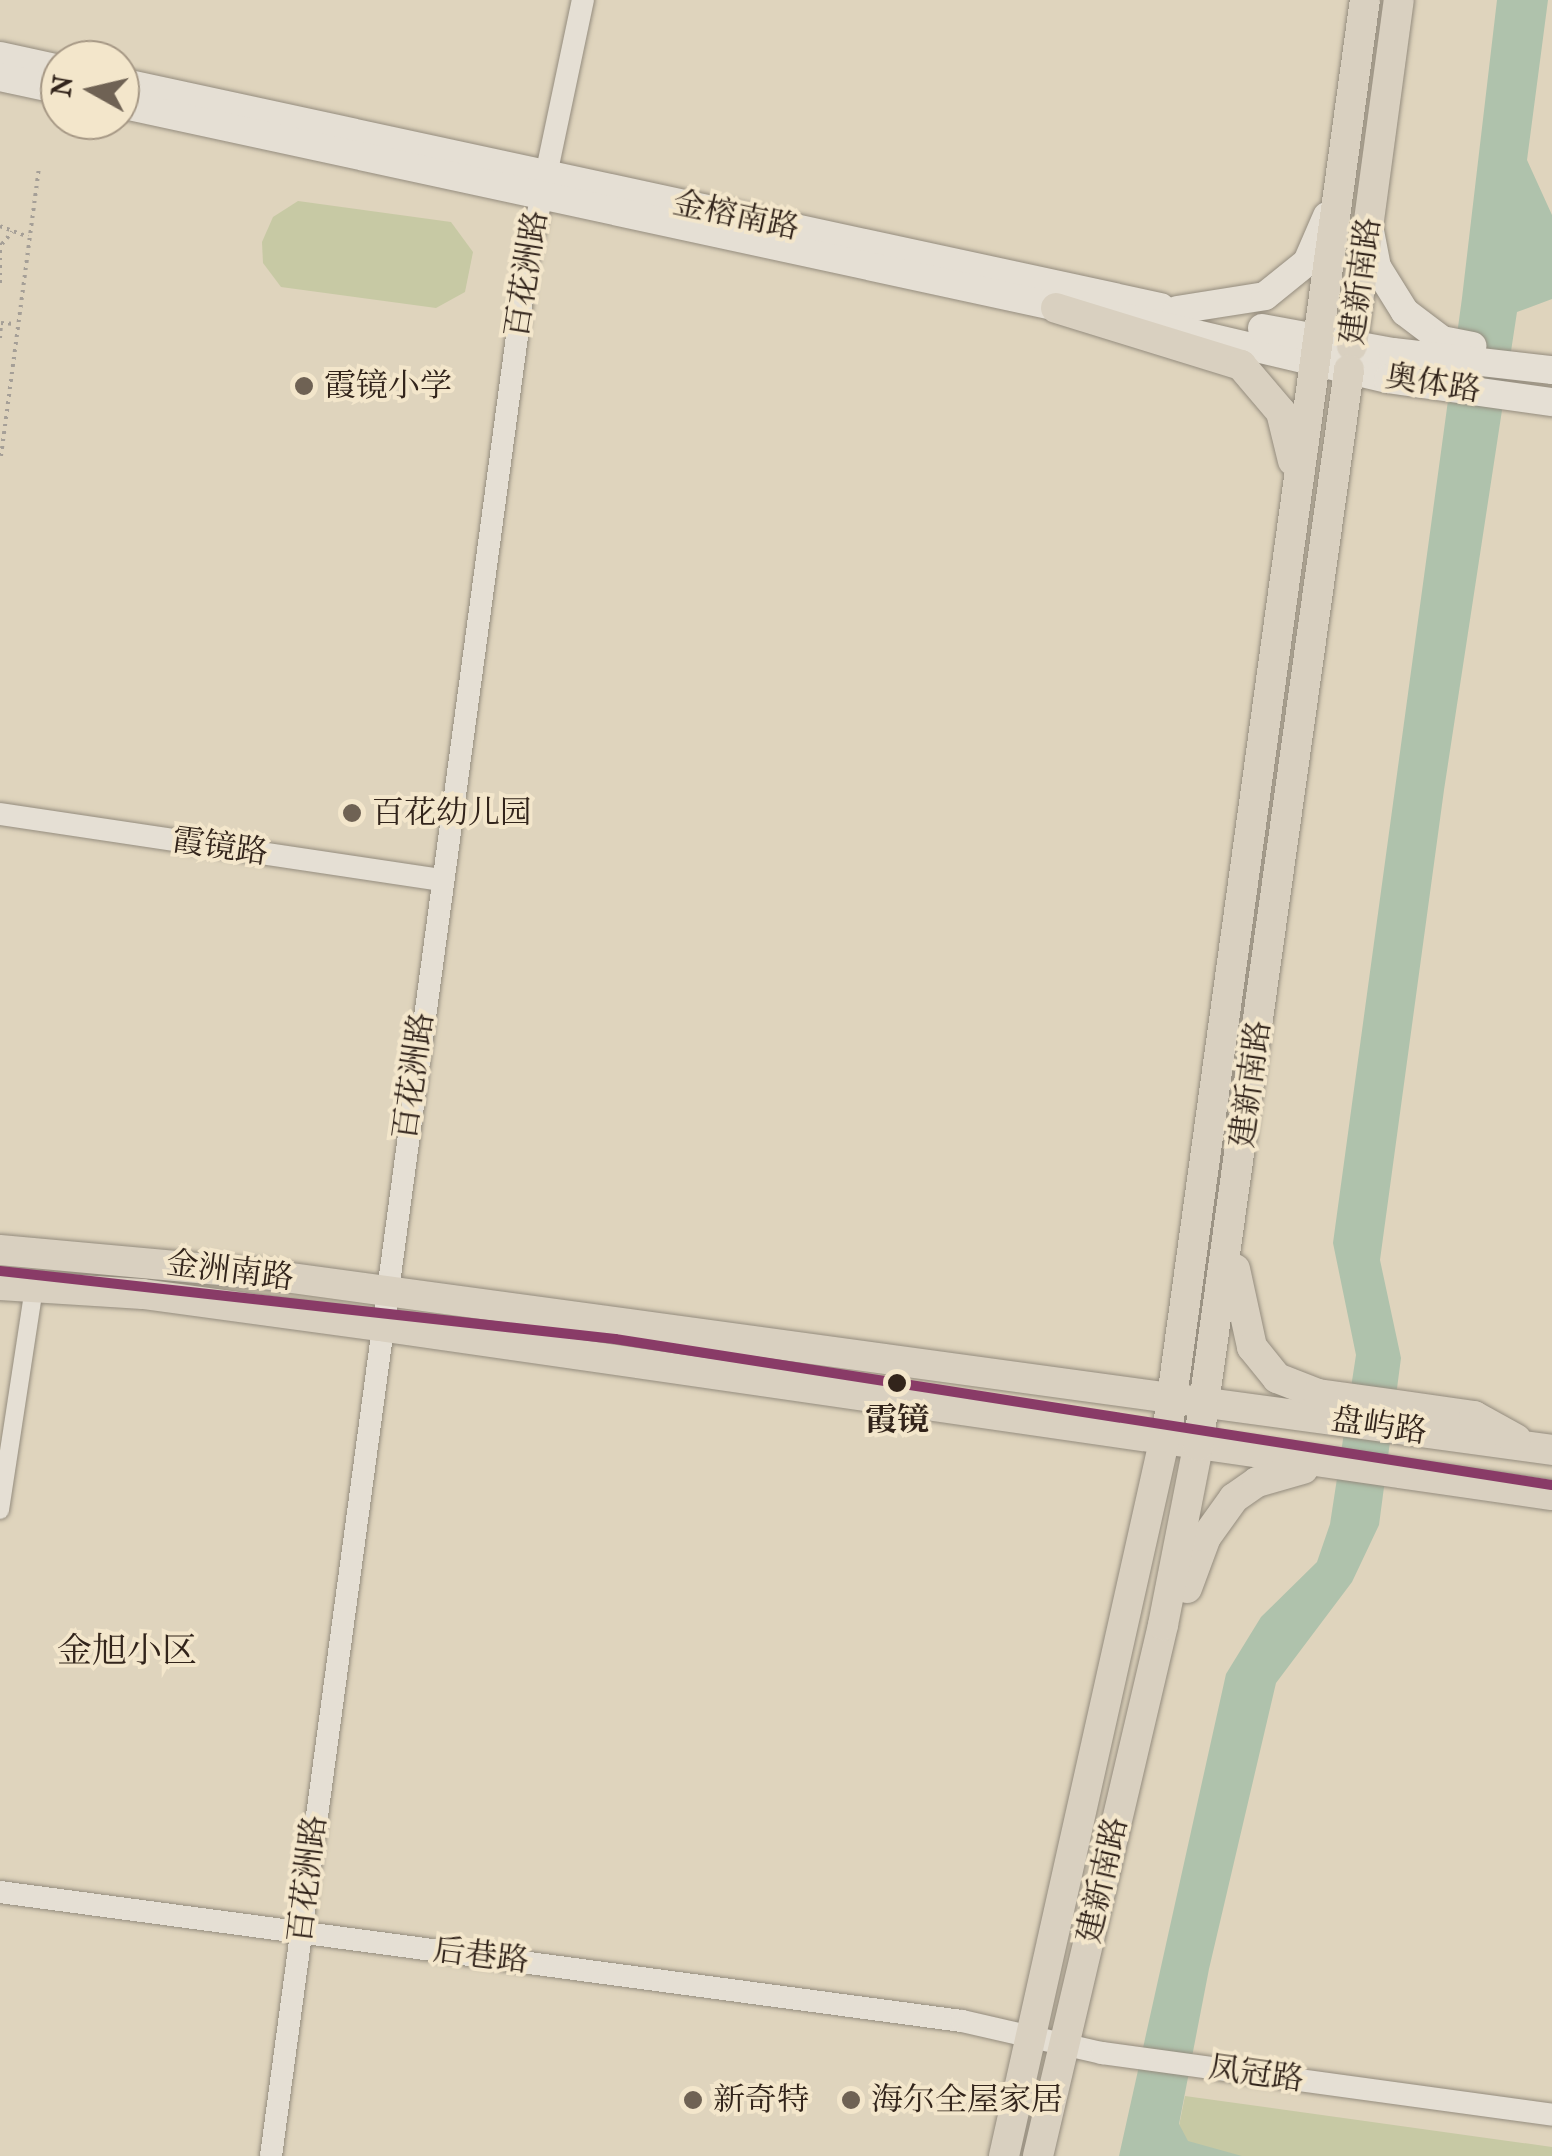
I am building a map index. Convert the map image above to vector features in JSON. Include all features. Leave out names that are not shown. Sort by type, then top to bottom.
[{"type":"main road","name":"建新南路","points":[[1004,2156],[1165,1441],[1365,0]]},
{"type":"main road","name":"建新南路","points":[[1038,2156],[1146,1699],[1206,1401],[1399,0]]},
{"type":"main road","points":[[0,56],[40,65]]},
{"type":"main road","points":[[0,77],[40,86]]},
{"type":"main road","name":"金榕南路","points":[[140,87],[1056,308],[1317,350]]},
{"type":"main road","name":"金榕南路","points":[[140,108],[1177,310],[1317,350]]},
{"type":"main road","points":[[1177,310],[1250,303],[1297,273],[1324,230],[1346,136]]},
{"type":"main road","points":[[1369,222],[1384,282],[1419,326],[1454,344],[1552,366]]},
{"type":"main road","points":[[1056,308],[1241,365],[1281,412],[1297,493]]},
{"type":"main road","name":"奥体路","points":[[1317,350],[1552,402]]},
{"type":"main road","name":"奥体路","points":[[1350,358],[1552,366]]},
{"type":"main road","points":[[1232,1228],[1245,1326],[1277,1378],[1318,1394],[1474,1416],[1542,1449]]},
{"type":"main road","name":"金洲南路","points":[[0,1250],[191,1265],[1171,1399]]},
{"type":"main road","name":"金洲南路","points":[[0,1285],[380,1326],[1198,1446]]},
{"type":"main road","name":"盘屿路","points":[[1171,1399],[1542,1449]]},
{"type":"main road","name":"盘屿路","points":[[1198,1446],[1552,1495]]},
{"type":"main road","points":[[1146,1699],[1198,1554],[1223,1512],[1243,1490],[1270,1476],[1333,1466]]},
{"type":"street","name":"百花洲路","points":[[271,2156],[440,880],[540,185],[583,0]]},
{"type":"street","name":"霞镜路","points":[[0,814],[440,880]]},
{"type":"street","points":[[0,1510],[34,1286]]},
{"type":"street","name":"后巷路","points":[[0,1892],[962,2021]]},
{"type":"street","name":"凤冠路","points":[[962,2021],[1064,2045],[1552,2115]]},
{"type":"path","points":[[1,456],[3,413],[39,168]]},
{"type":"path","points":[[0,226],[30,237]]},
{"type":"path","points":[[0,284],[1,243],[12,232]]},
{"type":"path","points":[[16,342],[0,339],[0,322],[18,324]]},
{"type":"shaded area","points":[[1497,0],[1548,0],[1527,160],[1552,215],[1552,299],[1517,312],[1444,790],[1380,1260],[1401,1358],[1379,1525],[1352,1582],[1276,1683],[1209,1969],[1179,2124],[1188,2141],[1242,2156],[1119,2156],[1226,1674],[1261,1617],[1317,1562],[1330,1524],[1356,1355],[1333,1243],[1462,298]]},
{"type":"shaded area","points":[[298,201],[451,222],[473,252],[465,292],[436,308],[281,287],[263,263],[262,242],[273,217]]},
{"type":"shaded area","points":[[1185,2096],[1552,2147],[1552,2156],[1173,2156]]},
{"type":"transit line","points":[[0,1271],[615,1339],[1552,1485]]},
{"type":"place","name":"霞镜小学","points":[[304,386]]},
{"type":"place","name":"百花幼儿园","points":[[352,813]]},
{"type":"place","name":"霞镜","points":[[897,1383]]},
{"type":"place","name":"新奇特","points":[[693,2100]]},
{"type":"place","name":"海尔全屋家居","points":[[851,2100]]},
{"type":"district","name":"金旭小区","points":[[127,1651]]}]
